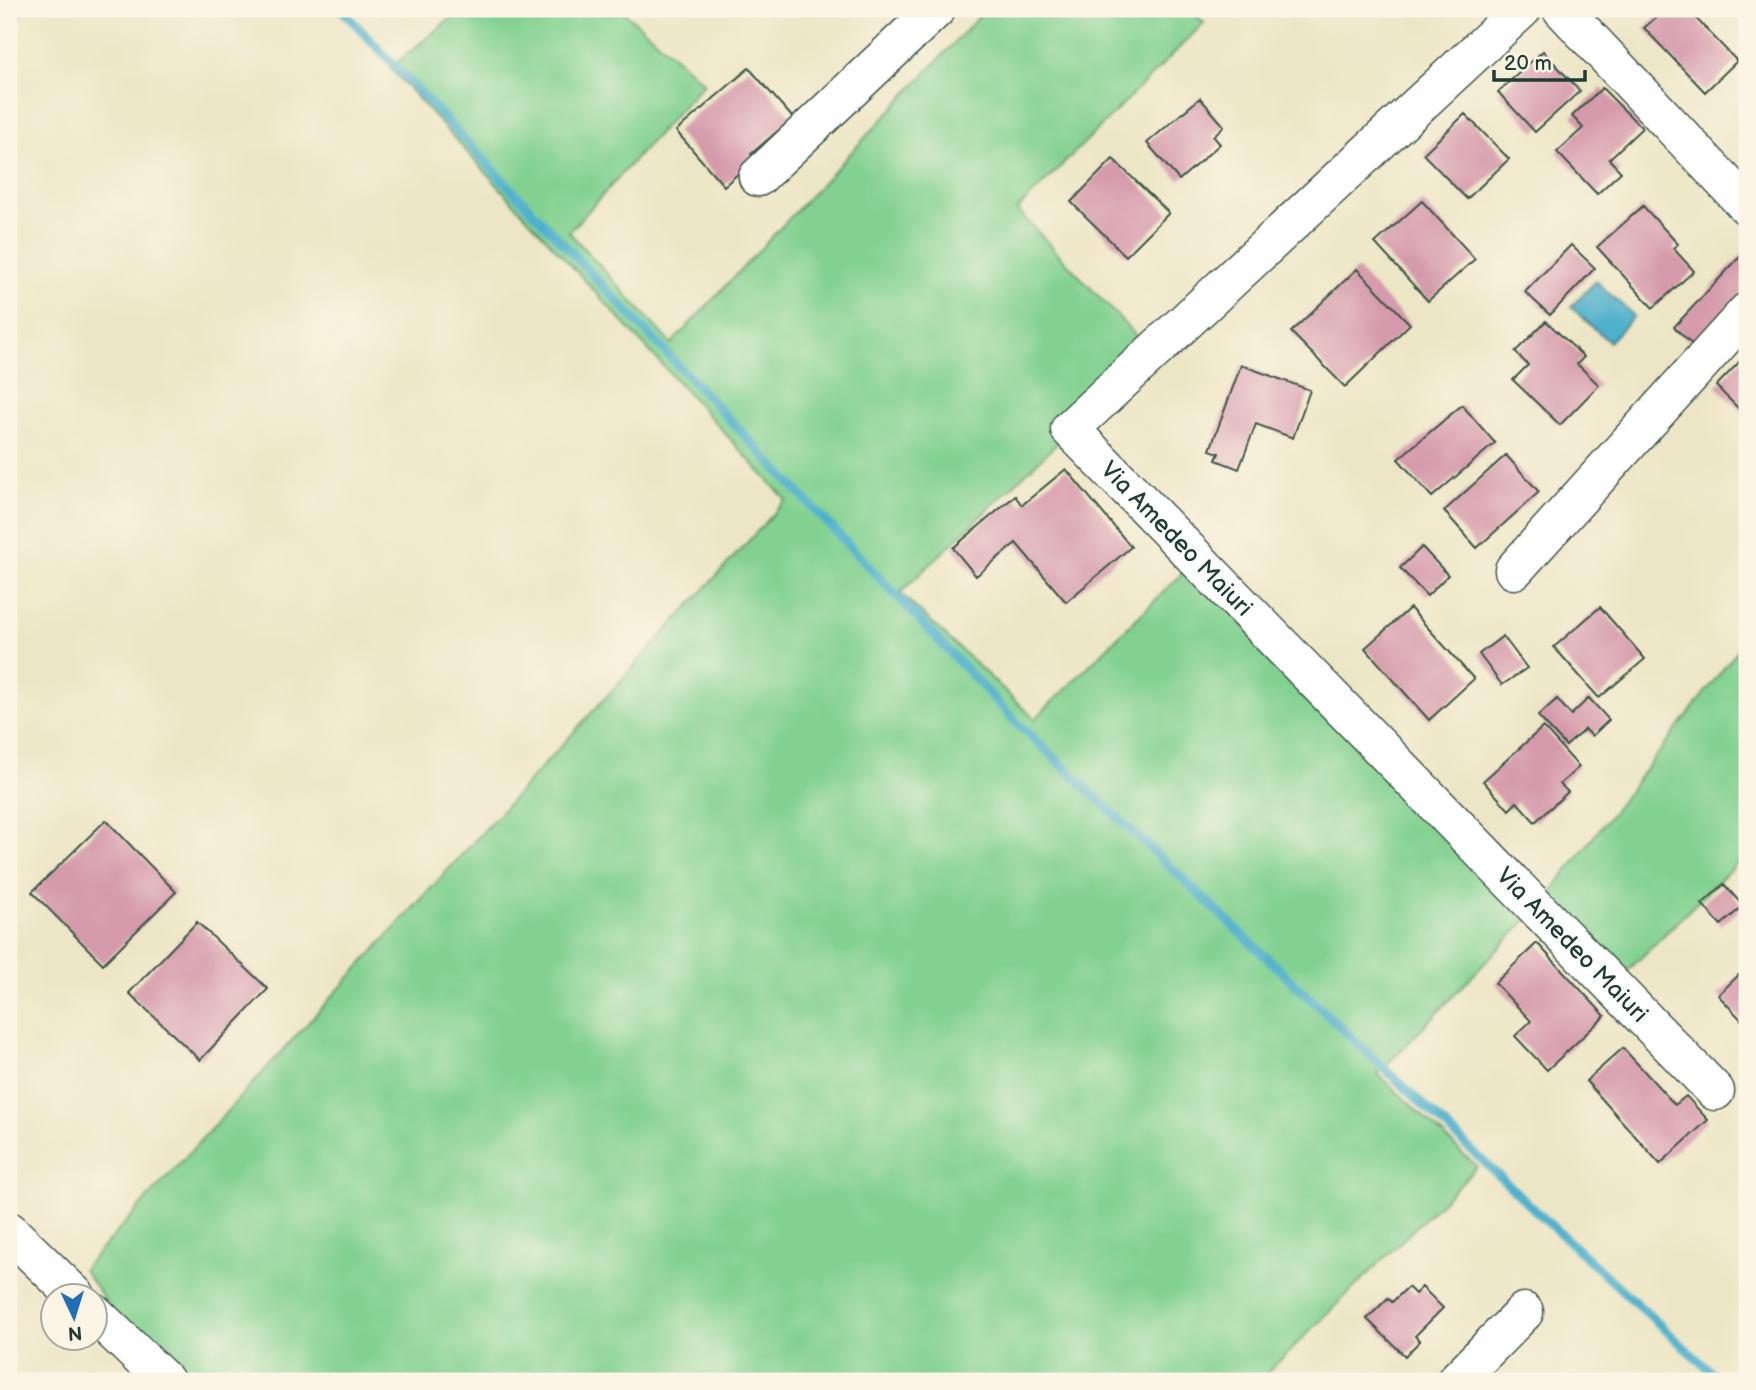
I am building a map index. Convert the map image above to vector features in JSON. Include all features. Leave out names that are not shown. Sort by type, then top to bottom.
[{"type":"street","points":[[758,177],[936,9]]},
{"type":"street","name":"Via Amedeo Maiuri","points":[[1522,9],[1070,429],[1714,1091]]},
{"type":"street","points":[[1562,9],[1747,206]]},
{"type":"street","points":[[1514,570],[1747,312]]},
{"type":"street","points":[[9,1231],[62,1282]]},
{"type":"street","points":[[1456,1381],[1524,1312]]},
{"type":"street","points":[[108,1328],[157,1379]]},
{"type":"green space","points":[[462,9],[621,9],[704,83],[569,232],[671,344],[986,9],[1190,9],[1204,23],[1017,210],[1152,353],[900,593],[1035,719],[1197,559],[1538,909],[1747,638],[1747,873],[1738,862],[1612,986],[1537,909],[1378,1074],[1477,1167],[1259,1381],[165,1381],[108,1304],[108,1282],[92,1282],[83,1269],[786,500],[390,68]]},
{"type":"water","points":[[1596,281],[1634,316],[1609,342],[1571,307]]},
{"type":"building","points":[[1665,9],[1687,9],[1737,61],[1705,92],[1644,28]]},
{"type":"building","points":[[1543,51],[1580,91],[1535,132],[1498,92]]},
{"type":"building","points":[[749,68],[793,118],[751,154],[755,159],[724,186],[676,131]]},
{"type":"building","points":[[1602,88],[1642,128],[1609,159],[1621,172],[1597,194],[1557,152],[1583,128],[1572,116]]},
{"type":"building","points":[[1200,98],[1224,126],[1213,136],[1220,144],[1179,180],[1147,143]]},
{"type":"building","points":[[1465,114],[1509,159],[1467,199],[1423,154]]},
{"type":"building","points":[[1113,159],[1169,213],[1126,256],[1071,202]]},
{"type":"building","points":[[1422,201],[1475,259],[1428,301],[1375,243]]},
{"type":"building","points":[[1643,206],[1678,244],[1673,248],[1694,271],[1653,308],[1597,247]]},
{"type":"building","points":[[1571,245],[1595,268],[1550,315],[1525,292]]},
{"type":"building","points":[[1747,249],[1747,289],[1694,346],[1674,327]]},
{"type":"building","points":[[1357,269],[1410,324],[1345,387],[1291,332]]},
{"type":"building","points":[[1546,321],[1584,357],[1577,364],[1599,385],[1560,425],[1513,380],[1528,365],[1515,352]]},
{"type":"building","points":[[1747,354],[1747,417],[1716,386]]},
{"type":"building","points":[[1241,365],[1310,390],[1293,438],[1256,424],[1239,469],[1216,460],[1219,453],[1210,450]]},
{"type":"building","points":[[1462,405],[1495,443],[1432,497],[1398,459]]},
{"type":"building","points":[[1506,455],[1539,492],[1477,548],[1444,511]]},
{"type":"building","points":[[1066,469],[1131,547],[1066,602],[1016,543],[976,576],[953,548],[1015,496],[1022,505]]},
{"type":"building","points":[[1422,547],[1448,575],[1427,596],[1400,568]]},
{"type":"building","points":[[1600,607],[1645,659],[1599,698],[1554,647]]},
{"type":"building","points":[[1410,608],[1474,679],[1429,720],[1365,648]]},
{"type":"building","points":[[1503,636],[1527,668],[1502,685],[1479,654]]},
{"type":"building","points":[[1589,698],[1609,720],[1592,736],[1585,729],[1566,746],[1538,716],[1557,699],[1571,715]]},
{"type":"building","points":[[1543,727],[1579,767],[1560,784],[1568,792],[1535,822],[1517,802],[1509,810],[1483,781]]},
{"type":"building","points":[[106,820],[176,892],[103,964],[32,892]]},
{"type":"building","points":[[1724,884],[1743,906],[1721,925],[1702,904]]},
{"type":"building","points":[[197,922],[268,989],[200,1060],[129,993]]},
{"type":"building","points":[[1537,943],[1605,1016],[1547,1070],[1515,1036],[1531,1021],[1495,983]]},
{"type":"building","points":[[1747,967],[1747,1026],[1718,995]]},
{"type":"building","points":[[1623,1048],[1675,1105],[1686,1096],[1708,1120],[1660,1164],[1586,1081]]},
{"type":"building","points":[[1408,1287],[1415,1294],[1422,1287],[1443,1308],[1415,1336],[1420,1341],[1405,1356],[1367,1319],[1388,1298],[1392,1302]]},
{"type":"waterway","points":[[9,21],[20,9]]},
{"type":"waterway","points":[[341,9],[1014,720],[1552,1226],[1721,1381]]}]
